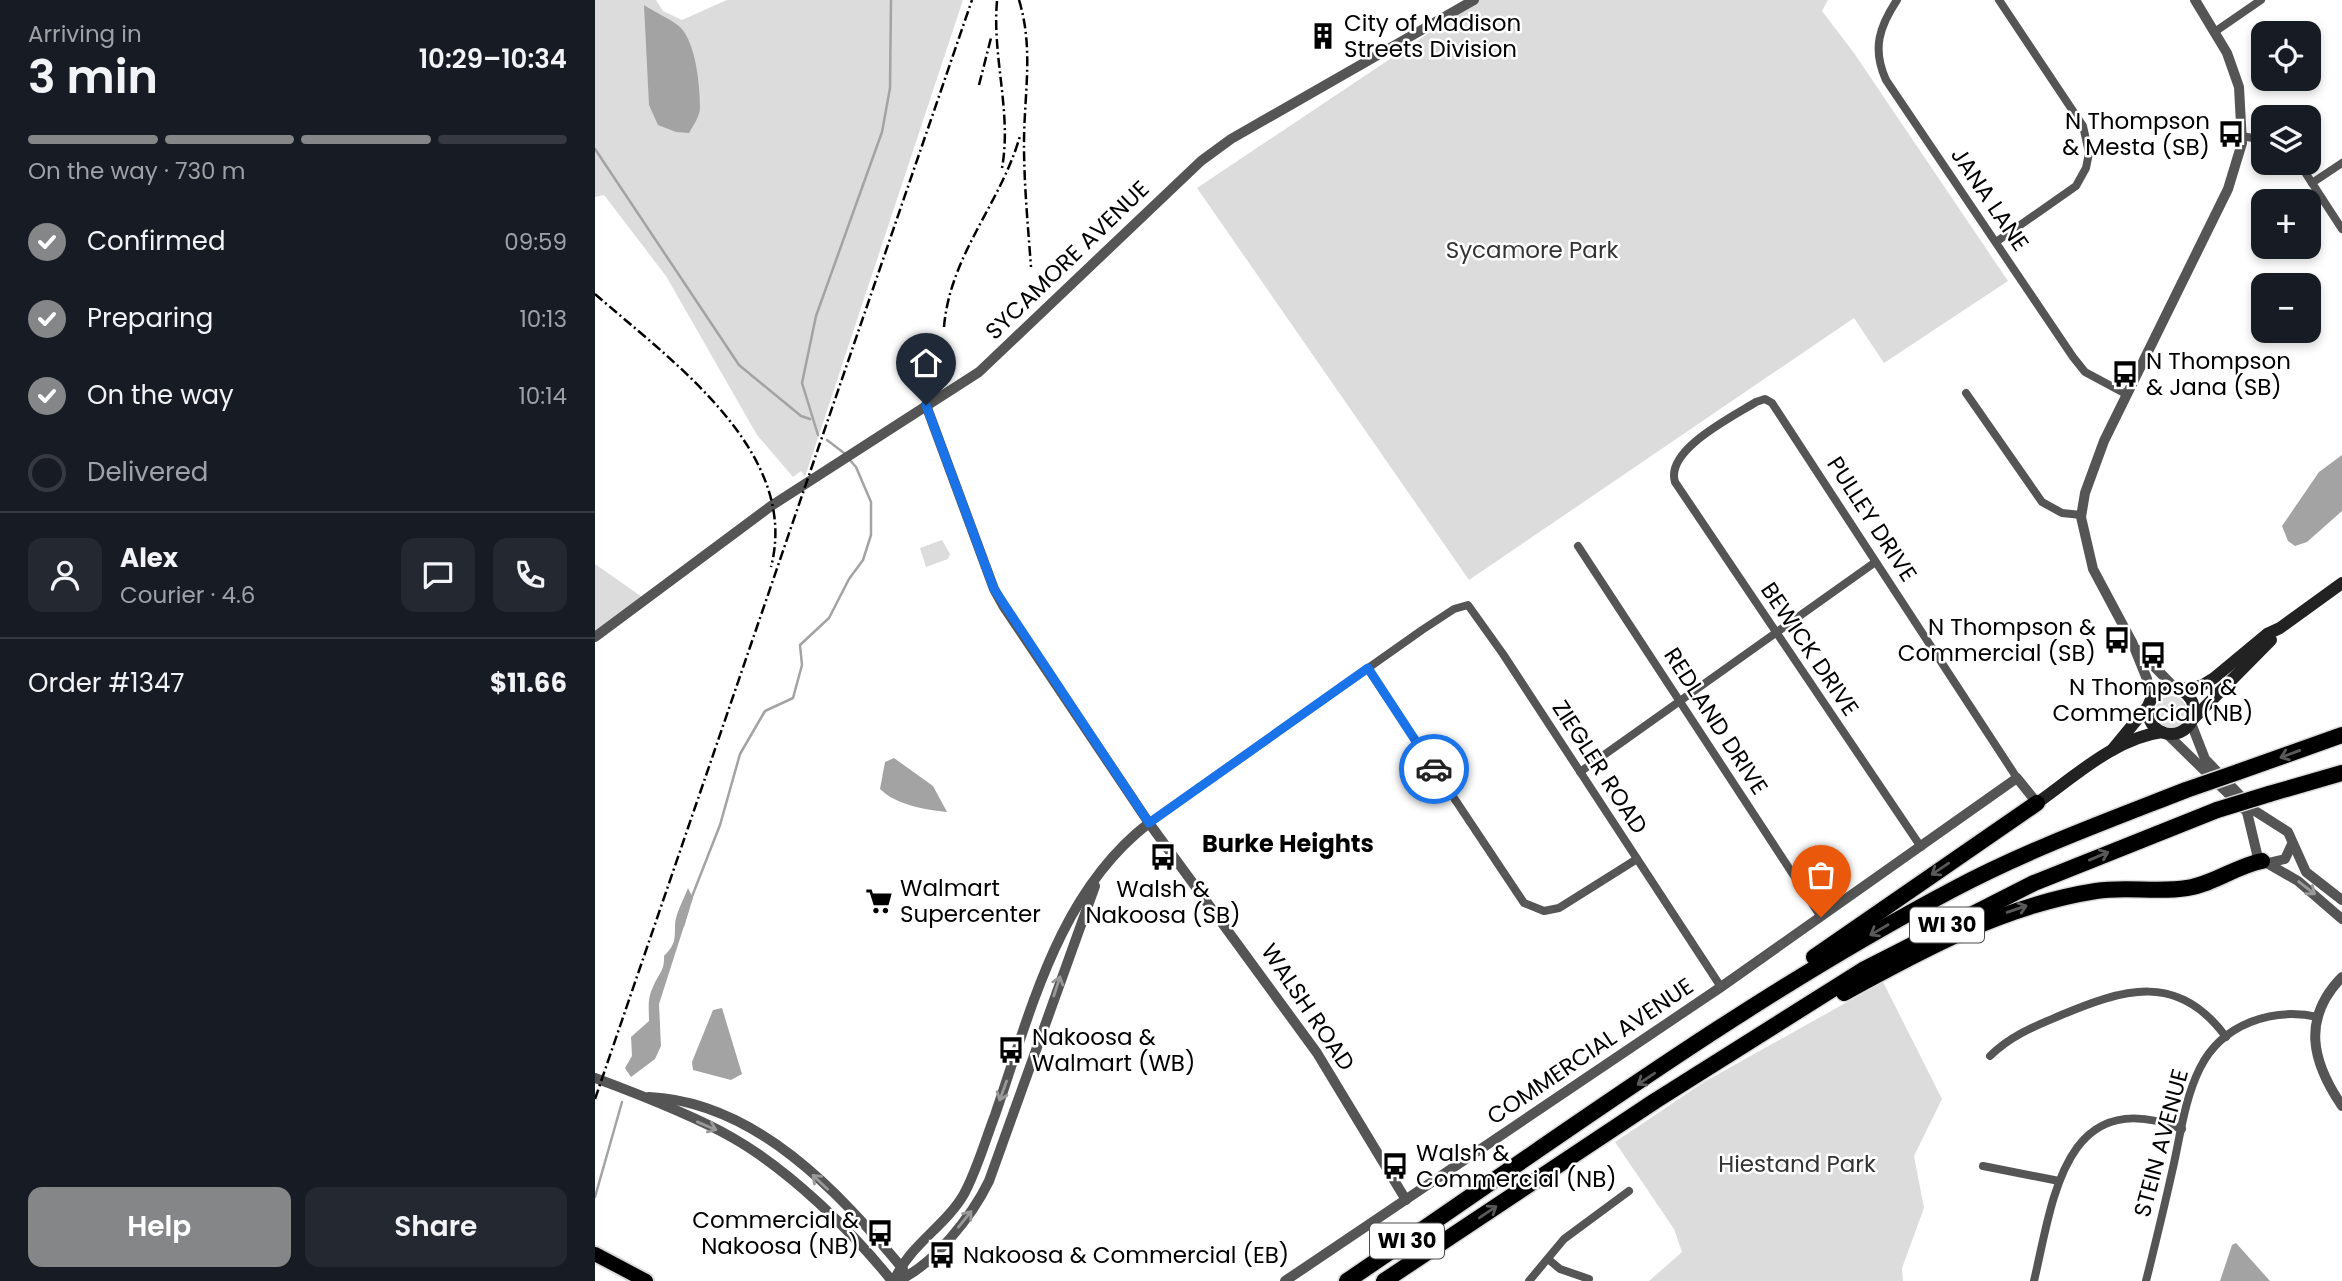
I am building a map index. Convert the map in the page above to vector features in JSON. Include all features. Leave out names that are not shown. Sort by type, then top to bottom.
[{"type":"highway","name":"WI 30","points":[[1347,1281],[1811,969],[1955,888],[2050,842],[2342,735]]},
{"type":"highway","name":"WI 30","points":[[1384,1281],[1695,1075],[1863,970],[1976,910],[2097,856],[2217,810],[2342,773]]},
{"type":"highway","points":[[1702,1041],[1796,969],[2037,803]]},
{"type":"highway","points":[[1695,1075],[1852,989],[2009,911],[2100,890],[2188,888],[2215,880],[2245,864],[2265,862]]},
{"type":"highway","points":[[1334,1281],[1466,1201]]},
{"type":"highway","points":[[1397,1281],[1455,1234]]},
{"type":"main road","points":[[2037,803],[2112,750],[2140,736],[2181,732],[2280,628],[2342,583]]},
{"type":"main road","points":[[2112,750],[2162,690],[2201,686],[2267,634],[2280,628]]},
{"type":"main road","points":[[2177,689],[2191,699],[2192,721]]},
{"type":"main road","points":[[2150,703],[2151,721],[2164,733]]},
{"type":"main road","points":[[595,1254],[646,1281]]},
{"type":"street","name":"SYCAMORE AVENUE","points":[[595,637],[771,506],[979,372],[1211,154],[1231,139],[1474,0]]},
{"type":"street","name":"JANA LANE","points":[[1897,0],[1885,18],[1877,40],[1882,72],[2081,368],[2126,394]]},
{"type":"street","points":[[1996,242],[2070,192],[2082,177],[2089,153],[2083,126],[1999,0]]},
{"type":"street","points":[[2150,703],[2148,683],[2132,642],[2100,587],[2087,549],[2081,515],[2084,493],[2126,394],[2228,189],[2242,136],[2239,87],[2216,31],[2195,0]]},
{"type":"street","points":[[2216,31],[2261,0]]},
{"type":"street","points":[[2242,136],[2251,137]]},
{"type":"street","points":[[2312,183],[2342,163]]},
{"type":"street","points":[[2307,175],[2342,229]]},
{"type":"street","points":[[1966,393],[2042,502],[2062,513],[2081,515]]},
{"type":"street","name":"BEWICK DRIVE","points":[[1765,399],[1703,437],[1683,453],[1672,470],[1675,482],[1921,847]]},
{"type":"street","name":"PULLEY DRIVE","points":[[1765,399],[1779,414],[1874,563],[2017,778],[2037,803]]},
{"type":"street","name":"WALSH ROAD","points":[[926,405],[994,589],[1149,823],[1317,1053],[1406,1200]]},
{"type":"street","name":"REDLAND DRIVE","points":[[1578,546],[1821,917]]},
{"type":"street","points":[[1580,772],[1874,563]]},
{"type":"street","name":"ZIEGLER ROAD","points":[[1368,668],[1454,609],[1468,605],[1721,987]]},
{"type":"street","points":[[2132,642],[2177,689]]},
{"type":"street","points":[[894,1281],[901,1267],[964,1194],[1059,940],[1081,897],[1121,847],[1149,823],[1368,668],[1524,903],[1544,911],[1559,908],[1637,859]]},
{"type":"street","points":[[2192,721],[2205,759],[2255,811],[2288,832],[2306,872],[2342,900]]},
{"type":"street","points":[[2164,733],[2247,812],[2252,825],[2255,853],[2298,881],[2342,919]]},
{"type":"street","name":"COMMERCIAL AVENUE","points":[[1285,1281],[1721,987],[2017,778]]},
{"type":"street","points":[[2253,842],[2259,830],[2278,826]]},
{"type":"street","points":[[2265,862],[2285,859],[2292,844]]},
{"type":"street","points":[[894,1281],[911,1279],[975,1207],[989,1181],[1073,940],[1101,874]]},
{"type":"street","points":[[2342,977],[2332,987],[2318,1017],[2316,1053],[2324,1078],[2342,1106]]},
{"type":"street","points":[[1990,1056],[2018,1033],[2126,991],[2169,993],[2194,1005],[2216,1023],[2226,1037]]},
{"type":"street","name":"STEIN AVENUE","points":[[2146,1281],[2182,1129],[2198,1072],[2207,1057],[2226,1037],[2257,1018],[2291,1013],[2318,1017]]},
{"type":"street","points":[[595,1078],[646,1097],[726,1134],[765,1158],[802,1189],[894,1281]]},
{"type":"street","points":[[646,1097],[709,1109],[765,1136],[824,1186],[911,1279]]},
{"type":"street","points":[[2033,1281],[2065,1162],[2077,1145],[2103,1126],[2143,1118],[2182,1129]]},
{"type":"street","points":[[1983,1166],[2059,1181]]},
{"type":"street","points":[[1528,1281],[1572,1232],[1629,1191]]},
{"type":"street","points":[[1548,1259],[1560,1269],[1589,1279]]},
{"type":"green space","points":[[595,0],[656,0],[663,11],[682,20],[727,0],[963,0],[805,477],[801,471],[793,477],[757,435],[666,276],[604,195],[595,197]]},
{"type":"green space","name":"Sycamore Park","points":[[1478,0],[1828,0],[1822,11],[1854,53],[2008,281],[1884,363],[1854,318],[1469,580],[1197,188]]},
{"type":"green space","points":[[942,540],[950,554],[948,559],[926,567],[920,548]]},
{"type":"green space","points":[[595,564],[645,599],[595,633]]},
{"type":"green space","points":[[2171,696],[2182,701],[2187,712],[2182,723],[2171,728],[2160,723],[2155,712],[2160,701]]},
{"type":"green space","name":"Hiestand Park","points":[[1883,982],[1942,1099],[1914,1156],[1924,1208],[1902,1268],[1903,1281],[1649,1281],[1682,1252],[1674,1229],[1615,1142],[1704,1082]]},
{"type":"shaded area","points":[[644,5],[681,28],[694,55],[700,108],[698,118],[689,133],[676,132],[658,125],[649,105]]},
{"type":"shaded area","points":[[2342,455],[2342,511],[2307,542],[2295,546],[2288,541],[2282,526],[2319,472]]},
{"type":"shaded area","points":[[894,758],[933,786],[947,812],[903,803],[880,789],[885,762]]},
{"type":"shaded area","points":[[688,888],[693,898],[659,1004],[661,1046],[655,1059],[631,1077],[625,1068],[632,1056],[631,1037],[649,1021],[650,995],[662,969],[664,956],[674,942],[676,917]]},
{"type":"shaded area","points":[[722,1008],[742,1074],[731,1080],[693,1070],[692,1062],[713,1010]]},
{"type":"shaded area","points":[[2236,1243],[2270,1281],[2220,1281],[2232,1245]]},
{"type":"waterway","points":[[818,435],[802,383],[816,316],[882,132],[890,88],[891,0]]},
{"type":"waterway","points":[[595,149],[739,365],[801,416],[810,419]]},
{"type":"waterway","points":[[827,440],[844,453]]},
{"type":"waterway","points":[[691,899],[720,825],[740,754],[765,711],[793,698],[802,665],[800,645],[829,618],[849,579],[863,560],[871,535],[871,502],[856,467],[848,458]]},
{"type":"waterway","points":[[683,926],[688,909]]},
{"type":"waterway","points":[[595,1197],[622,1102]]},
{"type":"railway","points":[[595,1099],[972,0]]},
{"type":"railway","points":[[1019,0],[1024,18],[1027,54],[1024,159],[1031,267]]},
{"type":"railway","points":[[997,1],[997,43],[1005,127],[1002,168]]},
{"type":"railway","points":[[979,85],[991,38]]},
{"type":"railway","points":[[944,327],[956,276],[1012,160],[1020,136]]},
{"type":"railway","points":[[595,294],[692,379],[722,412],[748,447],[767,485],[775,525],[771,567]]},
{"type":"way so far","points":[[1434,769],[1524,903],[1544,911],[1559,908],[1637,859],[1721,987],[1821,917]]},
{"type":"place","name":"City of Madison Streets Division","points":[[1323,36]]},
{"type":"place","name":"N Thompson & Mesta (SB)","points":[[2231,134]]},
{"type":"place","name":"N Thompson & Jana (SB)","points":[[2125,374]]},
{"type":"place","name":"N Thompson & Commercial (SB)","points":[[2117,640]]},
{"type":"place","name":"N Thompson & Commercial (NB)","points":[[2153,655]]},
{"type":"place","name":"Walsh & Nakoosa (SB)","points":[[1163,857]]},
{"type":"place","name":"Walmart Supercenter","points":[[879,901]]},
{"type":"place","name":"Nakoosa & Walmart (WB)","points":[[1011,1050]]},
{"type":"place","name":"Walsh & Commercial (NB)","points":[[1395,1166]]},
{"type":"place","name":"Commercial & Nakoosa (NB)","points":[[880,1233]]},
{"type":"place","name":"Nakoosa & Commercial (EB)","points":[[942,1255]]},
{"type":"district","name":"Burke Heights","points":[[1288,844]]},
{"type":"route","points":[[926,405],[983,553],[994,589],[1149,823],[1368,668],[1434,769]]}]
